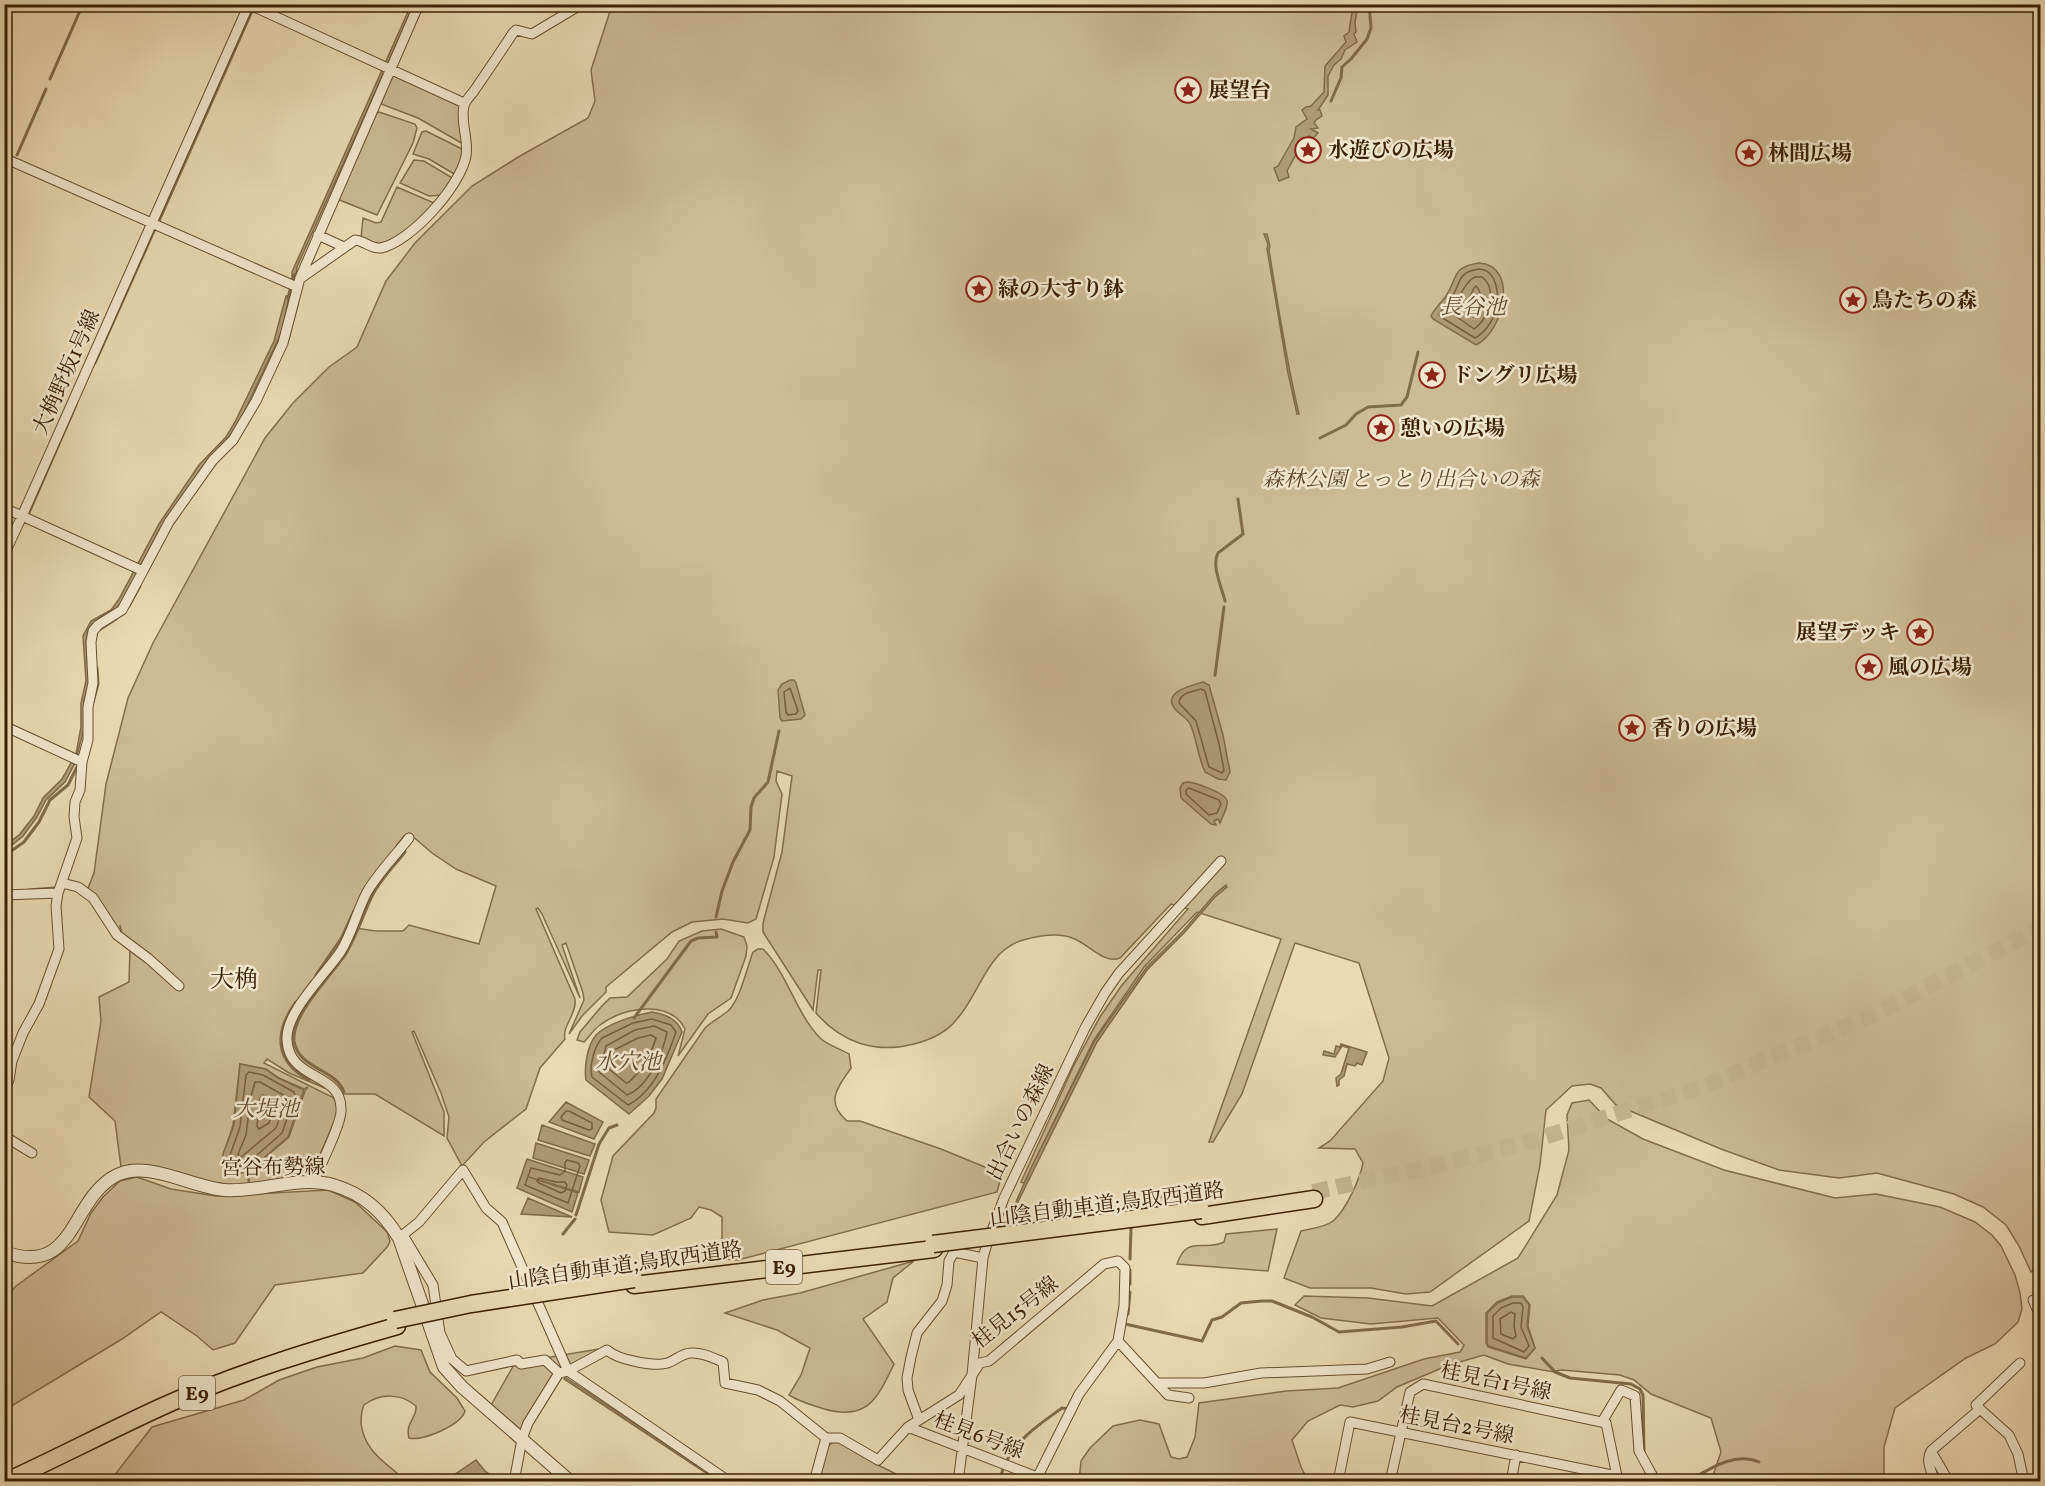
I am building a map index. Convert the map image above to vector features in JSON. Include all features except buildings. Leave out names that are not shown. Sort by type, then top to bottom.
[{"type":"highway","name":"山陰自動車道;鳥取西道路","points":[[4,1475],[157,1403],[240,1367],[316,1343],[396,1323],[634,1282],[1076,1230],[1314,1196]]},
{"type":"highway","name":"山陰自動車道;鳥取西道路","points":[[5,1482],[159,1408],[231,1379],[396,1323]]},
{"type":"street","points":[[4,1092],[23,1033],[39,1004],[60,949],[56,906],[58,893],[77,838],[74,817],[75,802],[80,790],[82,762],[88,740],[88,707],[93,683],[90,642],[93,631],[98,625],[122,610],[176,513],[213,460],[233,440],[243,425],[283,343],[298,283],[420,4]]},
{"type":"street","points":[[298,283],[355,240],[374,248],[391,244],[412,231],[450,190],[464,168],[467,141],[464,127],[464,103],[516,30],[532,34],[582,4]]},
{"type":"street","points":[[249,5],[464,103]]},
{"type":"street","name":"大桷野坂1号線","points":[[4,555],[249,5]]},
{"type":"street","points":[[4,158],[152,223],[298,283]]},
{"type":"street","points":[[318,235],[344,247]]},
{"type":"street","points":[[4,508],[143,571]]},
{"type":"street","points":[[4,726],[82,762]]},
{"type":"street","points":[[313,1183],[342,1113],[340,1098],[333,1086],[295,1064],[286,1039],[289,1024],[342,949],[368,891],[409,838]]},
{"type":"street","name":"出合いの森線","points":[[958,1482],[972,1375],[983,1258],[1004,1198],[1085,1028],[1105,993],[1119,973],[1221,861]]},
{"type":"street","points":[[62,883],[78,887],[93,898],[123,941],[149,959],[179,986]]},
{"type":"street","points":[[4,895],[58,893]]},
{"type":"street","points":[[119,926],[123,941]]},
{"type":"street","points":[[4,1136],[32,1153]]},
{"type":"street","name":"宮谷布勢線","points":[[4,1252],[39,1258],[53,1252],[71,1234],[84,1209],[102,1185],[118,1175],[136,1170],[224,1190],[244,1190],[293,1183],[334,1185],[377,1208],[401,1236],[444,1367],[462,1388],[571,1482]]},
{"type":"street","points":[[564,1372],[502,1222],[486,1208],[463,1170],[419,1222],[401,1236],[433,1285],[440,1333],[452,1359],[466,1371],[517,1360],[521,1364],[545,1360],[730,1482]]},
{"type":"street","points":[[920,1420],[908,1390],[907,1378],[917,1333],[942,1301],[947,1285],[949,1261],[954,1252],[983,1258]]},
{"type":"street","name":"桂見15号線","points":[[564,1372],[608,1350],[611,1354],[638,1362],[662,1364],[692,1353],[723,1362],[725,1383],[758,1390],[780,1401],[826,1438],[840,1438],[878,1460],[908,1427],[959,1395],[980,1363],[989,1361],[1104,1264],[1118,1261],[1125,1268],[1124,1306],[1118,1341],[1079,1394],[1036,1479]]},
{"type":"street","points":[[2033,1300],[2040,1316]]},
{"type":"street","points":[[1118,1341],[1168,1395],[1189,1398]]},
{"type":"street","points":[[1158,1383],[1204,1383],[1261,1373],[1367,1370],[1389,1362]]},
{"type":"street","points":[[2020,1362],[1976,1405],[2009,1435],[2018,1454],[2024,1482]]},
{"type":"street","points":[[514,1482],[522,1439],[528,1423],[564,1372]]},
{"type":"street","name":"桂見台1号線","points":[[1390,1482],[1410,1392],[1422,1384],[1602,1422]]},
{"type":"street","points":[[1615,1479],[1606,1423],[1602,1422],[1621,1390],[1635,1396],[1637,1402],[1639,1451],[1652,1475],[1650,1482]]},
{"type":"street","points":[[1935,1482],[1928,1463],[1928,1456],[1980,1409]]},
{"type":"street","name":"桂見台2号線","points":[[1338,1482],[1350,1422],[1516,1455],[1615,1479]]},
{"type":"street","name":"桂見6号線","points":[[908,1427],[1036,1479]]},
{"type":"street","points":[[814,1482],[826,1438]]},
{"type":"street","points":[[1931,1452],[1949,1482]]},
{"type":"street","points":[[1511,1482],[1516,1455]]},
{"type":"green space","name":"森林公園 とっとり出合いの森","points":[[612,5],[2040,5],[2040,1264],[2031,1272],[2006,1225],[1983,1207],[1954,1194],[1877,1173],[1839,1178],[1779,1170],[1721,1149],[1616,1105],[1601,1088],[1590,1084],[1572,1086],[1546,1110],[1540,1165],[1529,1221],[1430,1292],[1406,1294],[1371,1288],[1310,1288],[1284,1278],[1301,1231],[1333,1221],[1343,1210],[1352,1194],[1363,1163],[1355,1149],[1319,1148],[1330,1141],[1383,1081],[1389,1058],[1359,963],[1295,943],[1242,1094],[1213,1142],[1209,1142],[1281,939],[1197,912],[1144,967],[1094,1040],[1024,1183],[1021,1182],[1074,1065],[1100,1017],[1122,985],[1188,909],[1171,904],[1120,958],[1108,959],[1066,936],[1048,935],[1023,940],[1000,953],[965,1009],[943,1032],[926,1040],[900,1047],[886,1048],[861,1044],[837,1032],[816,1013],[821,970],[818,970],[813,1010],[763,932],[763,923],[782,852],[792,776],[777,771],[776,781],[782,794],[774,857],[756,919],[748,923],[723,919],[692,922],[672,932],[606,987],[606,992],[582,1016],[569,1034],[584,1000],[583,993],[566,943],[562,945],[580,998],[542,914],[538,908],[536,909],[575,999],[574,1010],[566,1029],[565,1039],[540,1068],[526,1109],[484,1142],[462,1166],[447,1138],[449,1117],[414,1031],[412,1032],[444,1112],[444,1136],[375,1094],[343,1094],[333,1084],[304,1065],[292,1047],[292,1032],[297,1018],[316,988],[346,949],[356,928],[403,931],[409,925],[479,944],[496,886],[456,869],[410,834],[389,857],[334,955],[289,1016],[284,1030],[282,1042],[289,1061],[306,1076],[327,1089],[289,1073],[267,1059],[264,1063],[338,1102],[336,1118],[310,1177],[250,1186],[248,1172],[289,1137],[308,1087],[304,1089],[279,1078],[266,1069],[240,1064],[233,1125],[222,1159],[232,1171],[247,1172],[249,1186],[218,1184],[130,1165],[121,1167],[115,1121],[89,1097],[101,1021],[99,997],[129,982],[130,948],[123,939],[120,925],[121,938],[87,891],[94,873],[106,784],[128,698],[153,643],[265,438],[293,403],[329,367],[357,347],[386,281],[415,243],[472,186],[588,118],[595,101],[591,70]]},
{"type":"green space","points":[[394,73],[461,105],[465,145],[418,118],[381,104],[379,101]]},
{"type":"green space","points":[[379,112],[415,124],[417,128],[413,143],[377,215],[337,199],[373,115]]},
{"type":"green space","points":[[426,131],[464,150],[456,175],[429,159],[413,154],[422,132]]},
{"type":"green space","points":[[414,160],[424,161],[454,179],[442,195],[429,196],[400,183]]},
{"type":"green space","points":[[397,187],[434,203],[405,233],[380,245],[361,238],[363,218],[376,223],[381,222]]},
{"type":"green space","points":[[721,929],[744,937],[747,946],[746,956],[731,998],[708,1014],[678,1056],[685,1029],[678,1019],[658,1010],[633,1010],[621,1014],[598,1027],[584,1042],[577,1040],[580,1032],[610,998],[627,997],[667,959],[679,941],[702,931]]},
{"type":"green space","points":[[763,949],[772,959],[811,1028],[826,1043],[849,1054],[851,1068],[841,1082],[835,1101],[840,1114],[847,1121],[860,1121],[941,1149],[1002,1174],[997,1192],[738,1260],[724,1259],[716,1251],[722,1238],[722,1217],[711,1210],[699,1207],[691,1218],[653,1235],[609,1232],[601,1200],[613,1156],[654,1113],[656,1099],[705,1028],[732,1006],[740,992],[753,952]]},
{"type":"green space","points":[[1589,1100],[1607,1119],[1643,1139],[1724,1170],[1835,1198],[1876,1194],[1940,1207],[1975,1222],[1992,1235],[2001,1246],[2015,1275],[2022,1309],[2018,1322],[1995,1344],[1966,1358],[1895,1408],[1884,1447],[1884,1481],[1711,1481],[1721,1452],[1711,1418],[1651,1394],[1634,1380],[1620,1375],[1555,1371],[1549,1366],[1554,1372],[1508,1364],[1484,1355],[1449,1365],[1397,1387],[1378,1401],[1353,1407],[1340,1405],[1308,1421],[1292,1440],[1308,1481],[1079,1481],[1081,1461],[1090,1448],[1113,1426],[1140,1420],[1159,1424],[1171,1457],[1179,1459],[1187,1457],[1195,1437],[1199,1403],[1286,1391],[1338,1388],[1424,1359],[1460,1352],[1464,1345],[1438,1318],[1371,1324],[1321,1318],[1295,1305],[1304,1296],[1368,1298],[1432,1306],[1518,1258],[1557,1195],[1569,1150],[1567,1115],[1572,1103]],"holes":[[[1512,1296],[1523,1296],[1530,1305],[1528,1326],[1535,1348],[1526,1359],[1488,1347],[1486,1343],[1486,1313],[1497,1302]]]},
{"type":"green space","points":[[137,1177],[171,1189],[216,1196],[328,1190],[355,1202],[387,1232],[390,1241],[363,1273],[275,1285],[235,1343],[213,1350],[197,1336],[161,1312],[122,1339],[5,1410],[5,1297],[16,1286],[78,1241],[91,1213],[103,1197],[120,1181]]},
{"type":"green space","points":[[1277,1229],[1268,1271],[1177,1264],[1181,1255],[1191,1246],[1217,1245],[1224,1242],[1226,1234]]},
{"type":"green space","points":[[914,1261],[893,1278],[887,1302],[863,1319],[894,1364],[876,1397],[861,1409],[851,1412],[824,1409],[789,1395],[801,1375],[810,1348],[777,1330],[725,1313],[763,1300],[800,1293]]},
{"type":"green space","points":[[395,1346],[421,1350],[430,1372],[457,1398],[465,1411],[449,1427],[415,1439],[409,1438],[408,1433],[416,1410],[416,1406],[410,1402],[390,1396],[377,1398],[364,1405],[361,1423],[367,1442],[378,1456],[406,1481],[110,1481],[152,1427],[244,1400],[279,1380],[317,1367],[363,1358]]},
{"type":"green space","points":[[605,1348],[562,1370],[545,1358]]},
{"type":"green space","points":[[540,1359],[555,1374],[522,1433],[490,1407],[515,1363]]},
{"type":"green space","points":[[835,1441],[910,1481],[817,1482],[828,1446]]},
{"type":"water","points":[[411,5],[414,5],[296,273],[292,277],[292,272]]},
{"type":"water","points":[[1353,5],[1358,5],[1354,34],[1357,42],[1345,50],[1328,76],[1328,95],[1318,110],[1322,116],[1314,123],[1318,128],[1311,129],[1318,133],[1313,138],[1309,136],[1304,140],[1287,171],[1289,177],[1279,181],[1274,168],[1278,166],[1294,138],[1296,127],[1307,119],[1302,110],[1311,106],[1324,92],[1325,66],[1346,42],[1344,36],[1349,32]]},
{"type":"water","points":[[1264,234],[1267,234],[1270,246],[1282,332],[1299,414],[1297,414],[1288,373],[1268,244]]},
{"type":"water","name":"長谷池","points":[[1479,263],[1492,267],[1499,275],[1503,286],[1503,300],[1494,327],[1486,338],[1476,345],[1431,316],[1450,290],[1459,270]]},
{"type":"water","points":[[286,296],[289,296],[282,331],[239,423],[202,468],[161,527],[122,601],[113,612],[92,624],[88,630],[86,641],[89,682],[84,701],[84,729],[75,763],[65,782],[46,800],[23,836],[5,851],[5,846],[20,834],[34,816],[43,798],[62,779],[76,754],[81,727],[81,703],[86,681],[83,636],[91,621],[111,610],[119,599],[159,524],[199,465],[226,437],[235,422],[274,341]]},
{"type":"water","points":[[790,680],[796,683],[805,715],[801,719],[782,721],[778,690],[782,684]]},
{"type":"water","points":[[1203,682],[1209,685],[1223,735],[1230,772],[1226,780],[1218,779],[1205,772],[1190,723],[1172,703],[1172,698],[1180,690]]},
{"type":"water","points":[[1183,783],[1203,786],[1225,797],[1226,808],[1220,823],[1218,819],[1214,821],[1216,825],[1211,824],[1181,798],[1180,788]]},
{"type":"water","points":[[1226,885],[1227,887],[1147,970],[1097,1042],[1010,1218],[1001,1241],[999,1240],[1031,1168],[1095,1040],[1146,968]]},
{"type":"water","name":"水穴池","points":[[652,1012],[670,1018],[682,1032],[662,1079],[649,1096],[629,1114],[586,1080],[587,1057],[590,1045],[601,1031],[622,1020]]},
{"type":"water","points":[[1341,1044],[1367,1052],[1362,1065],[1347,1064],[1344,1076],[1339,1080],[1337,1086],[1336,1078],[1341,1074],[1349,1048],[1342,1046],[1335,1057],[1323,1055],[1324,1051],[1334,1054],[1336,1046],[1340,1047]]},
{"type":"water","name":"大堤池","points":[[240,1064],[265,1069],[304,1090],[288,1137],[252,1168],[240,1173],[229,1168],[223,1159],[223,1154],[234,1125]]},
{"type":"water","points":[[566,1102],[603,1122],[594,1139],[549,1122]]},
{"type":"water","points":[[542,1125],[595,1144],[590,1156],[538,1140]]},
{"type":"water","points":[[536,1143],[589,1160],[584,1174],[533,1158]]},
{"type":"water","points":[[527,1159],[583,1177],[579,1192],[529,1177],[578,1193],[572,1212],[517,1188]]},
{"type":"water","points":[[528,1198],[572,1217],[521,1214]]},
{"type":"water","points":[[1512,1297],[1523,1297],[1529,1305],[1527,1326],[1535,1348],[1526,1358],[1488,1346],[1487,1343],[1487,1313],[1498,1303]]},
{"type":"water","points":[[565,1377],[721,1481],[564,1379]]},
{"type":"water","points":[[476,1460],[485,1471],[499,1481],[457,1481],[454,1475]]},
{"type":"waterway","points":[[50,79],[83,4]]},
{"type":"waterway","points":[[1331,101],[1341,78],[1342,67],[1367,39],[1371,28],[1369,4]]},
{"type":"waterway","points":[[159,221],[252,11]]},
{"type":"waterway","points":[[17,155],[46,89]]},
{"type":"waterway","points":[[4,183],[11,170]]},
{"type":"waterway","points":[[95,363],[154,231]]},
{"type":"waterway","points":[[288,298],[294,275]]},
{"type":"waterway","points":[[288,339],[297,305]]},
{"type":"waterway","points":[[1320,438],[1346,425],[1356,414],[1368,407],[1401,405],[1407,397],[1418,352]]},
{"type":"waterway","points":[[28,515],[76,405]]},
{"type":"waterway","points":[[1225,601],[1216,570],[1216,558],[1218,553],[1243,534],[1238,499]]},
{"type":"waterway","points":[[4,564],[8,556]]},
{"type":"waterway","points":[[129,606],[140,586]]},
{"type":"waterway","points":[[1215,675],[1224,607]]},
{"type":"waterway","points":[[99,630],[116,619]]},
{"type":"waterway","points":[[93,702],[98,684],[97,668]]},
{"type":"waterway","points":[[716,917],[722,891],[733,862],[750,830],[751,807],[754,798],[768,782],[779,731]]},
{"type":"waterway","points":[[4,856],[24,842],[39,822],[50,800],[68,785],[78,765]]},
{"type":"waterway","points":[[397,846],[405,836]]},
{"type":"waterway","points":[[344,1092],[333,1078],[302,1057],[294,1041],[295,1031],[305,1008],[353,941],[375,890],[405,852]]},
{"type":"waterway","points":[[29,890],[54,888]]},
{"type":"waterway","points":[[316,975],[342,937],[354,911]]},
{"type":"waterway","points":[[4,923],[8,954],[4,983]]},
{"type":"waterway","points":[[634,1018],[691,941],[698,938],[717,937],[716,932]]},
{"type":"waterway","points":[[296,1002],[284,1024],[281,1045],[289,1064],[309,1080]]},
{"type":"waterway","points":[[576,1215],[599,1144],[609,1128],[617,1125]]},
{"type":"waterway","points":[[1141,1212],[1151,1201],[1174,1193]]},
{"type":"waterway","points":[[563,1234],[575,1219]]},
{"type":"waterway","points":[[1130,1259],[1131,1229],[1134,1223]]},
{"type":"waterway","points":[[1130,1270],[1130,1284]]},
{"type":"waterway","points":[[1128,1314],[1130,1292]]},
{"type":"waterway","points":[[1125,1324],[1202,1341],[1212,1320],[1222,1317],[1241,1303],[1272,1301],[1312,1317],[1339,1332],[1402,1327],[1436,1321],[1458,1344]]},
{"type":"waterway","points":[[1542,1358],[1555,1372],[1570,1378],[1631,1384],[1640,1389],[1643,1395],[1644,1451]]},
{"type":"waterway","points":[[1006,1462],[1017,1445],[1031,1432],[1062,1408],[1068,1409]]},
{"type":"waterway","points":[[1687,1482],[1712,1467],[1731,1460],[1750,1459],[1759,1462]]},
{"type":"waterway","points":[[999,1482],[1003,1469]]},
{"type":"waterway","points":[[1655,1472],[1661,1482]]},
{"type":"tunnel","points":[[1313,1192],[1420,1169],[1528,1142],[1701,1087],[1875,1014],[2040,928]]},
{"type":"place","name":"展望台","points":[[1188,90]]},
{"type":"place","name":"水遊びの広場","points":[[1308,150]]},
{"type":"place","name":"林間広場","points":[[1749,153]]},
{"type":"place","name":"緑の大すり鉢","points":[[979,289]]},
{"type":"place","name":"鳥たちの森","points":[[1853,300]]},
{"type":"place","name":"ドングリ広場","points":[[1432,375]]},
{"type":"place","name":"憩いの広場","points":[[1381,428]]},
{"type":"place","name":"展望デッキ","points":[[1920,632]]},
{"type":"place","name":"風の広場","points":[[1869,667]]},
{"type":"place","name":"香りの広場","points":[[1632,728]]},
{"type":"district","name":"大桷","points":[[234,979]]}]
